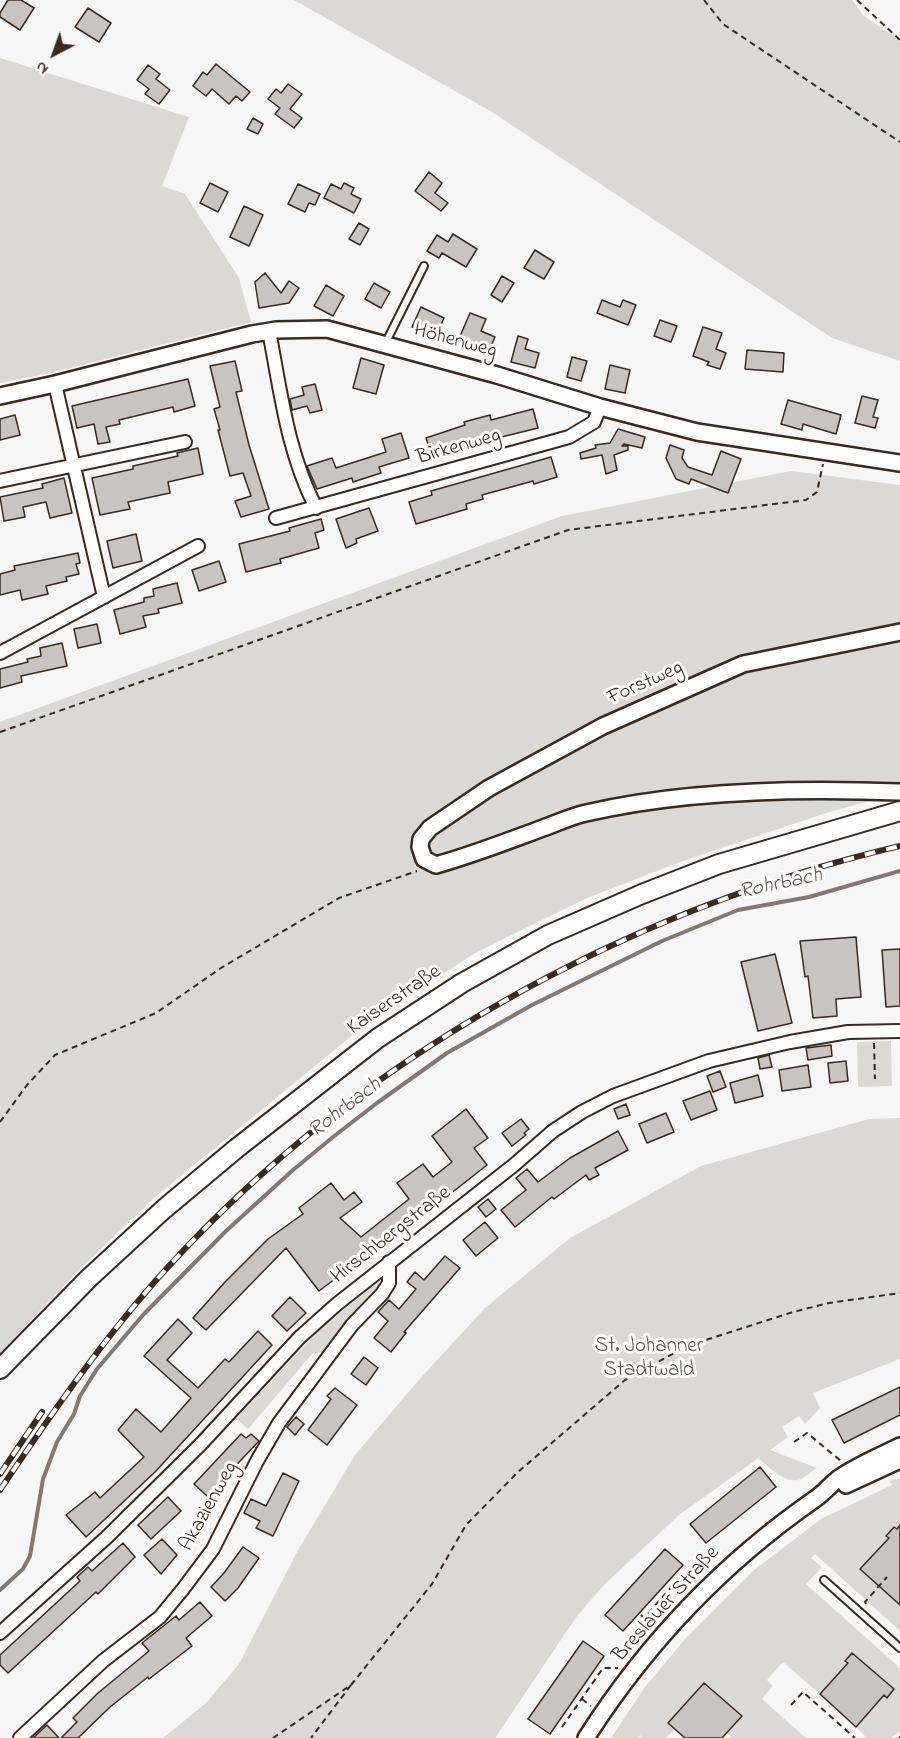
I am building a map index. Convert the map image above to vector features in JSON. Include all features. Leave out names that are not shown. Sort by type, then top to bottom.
[{"type":"main road","name":"Kaiserstraße","points":[[0,1370],[89,1278],[164,1209],[378,1038],[462,983],[548,935],[642,894],[730,861],[900,811]]},
{"type":"street","name":"Höhenweg","points":[[0,396],[269,331],[327,329],[497,375],[600,407],[697,432],[900,463]]},
{"type":"street","points":[[269,331],[286,429],[304,484],[316,508]]},
{"type":"street","points":[[55,384],[104,597]]},
{"type":"street","name":"Birkenweg","points":[[276,518],[569,437],[594,422],[600,407]]},
{"type":"street","points":[[0,481],[185,442]]},
{"type":"street","points":[[0,653],[198,546]]},
{"type":"street","name":"Forstweg","points":[[436,865],[424,859],[420,847],[421,839],[430,828],[489,788],[603,726],[743,664],[900,632]]},
{"type":"street","points":[[436,865],[584,813],[652,801],[723,794],[857,790],[900,792]]},
{"type":"street","name":"Hirschbergstraße","points":[[0,1633],[107,1537],[201,1444],[300,1337],[389,1262],[514,1165],[553,1131],[613,1096],[709,1061],[790,1042],[848,1032],[900,1031]]},
{"type":"street","name":"Akazienweg","points":[[20,1738],[103,1661],[160,1617],[183,1590],[213,1549],[257,1461],[279,1423],[352,1325],[382,1294],[389,1283],[391,1271],[389,1262]]},
{"type":"street","name":"Breslauer Straße","points":[[586,1738],[642,1661],[720,1574],[764,1536],[824,1493],[838,1479],[900,1446]]},
{"type":"street","name":"Breslauer Straße","points":[[824,1493],[896,1462]]},
{"type":"lane","points":[[384,345],[424,266]]},
{"type":"lane","points":[[824,1580],[900,1647]]},
{"type":"path","points":[[704,0],[723,24],[900,142]]},
{"type":"path","points":[[857,0],[900,40]]},
{"type":"path","points":[[0,732],[568,530],[806,500],[817,492],[825,451]]},
{"type":"path","points":[[0,1122],[27,1085],[55,1055],[156,1013],[221,969],[339,898],[436,865]]},
{"type":"path","points":[[874,1045],[875,1079]]},
{"type":"path","points":[[311,1738],[432,1584],[466,1525],[518,1472],[625,1380],[687,1346],[793,1312],[830,1303],[900,1293]]},
{"type":"path","points":[[794,1442],[807,1433],[843,1463]]},
{"type":"path","points":[[874,1610],[865,1602],[887,1577]]},
{"type":"path","points":[[641,1615],[644,1618],[672,1583],[685,1580],[694,1581]]},
{"type":"path","points":[[658,1601],[667,1609]]},
{"type":"path","points":[[562,1727],[603,1668],[618,1668]]},
{"type":"path","points":[[273,1738],[351,1685]]},
{"type":"path","points":[[791,1705],[803,1692],[855,1738]]},
{"type":"path","points":[[582,1699],[591,1706]]},
{"type":"green space","points":[[294,0],[852,0],[863,15],[900,41],[900,361],[832,338],[492,112]]},
{"type":"green space","points":[[0,58],[189,117],[162,186],[185,194],[239,278],[251,322],[51,373],[0,383]]},
{"type":"green space","points":[[791,471],[900,485],[900,793],[829,812],[683,861],[587,898],[475,953],[365,1025],[155,1197],[80,1269],[0,1353],[0,722],[562,516]]},
{"type":"green space","points":[[891,1041],[892,1086],[858,1087],[857,1042]]},
{"type":"green space","name":"St. Johanner Stadtwald","points":[[900,1118],[900,1359],[813,1393],[820,1408],[805,1424],[799,1416],[782,1427],[788,1437],[770,1450],[817,1468],[801,1479],[789,1480],[773,1471],[759,1459],[760,1457],[679,1515],[604,1585],[577,1616],[495,1738],[163,1738],[206,1703],[239,1664],[297,1552],[355,1455],[417,1382],[485,1308],[570,1238],[701,1166],[869,1119]]},
{"type":"green space","points":[[378,1282],[381,1286],[377,1293],[348,1322],[323,1352],[312,1354],[248,1429],[236,1419],[317,1332]]},
{"type":"green space","points":[[900,1478],[900,1631],[815,1554],[811,1558],[822,1567],[806,1584],[900,1668],[900,1731],[891,1738],[867,1738],[856,1727],[884,1695],[887,1697],[894,1689],[852,1653],[846,1660],[848,1663],[820,1694],[783,1662],[767,1680],[773,1686],[762,1699],[806,1738],[730,1738],[731,1736],[727,1733],[742,1716],[704,1683],[668,1723],[675,1729],[666,1738],[643,1738],[640,1735],[638,1738],[611,1738],[645,1687],[686,1638],[754,1570],[821,1519],[892,1485],[889,1481]]},
{"type":"building","points":[[8,0],[21,0],[34,8],[20,30],[0,17]]},
{"type":"building","points":[[88,8],[111,23],[99,42],[75,27]]},
{"type":"building","points":[[216,64],[250,92],[242,101],[236,96],[229,104],[212,89],[206,96],[193,86],[203,72],[207,75]]},
{"type":"building","points":[[148,65],[160,74],[156,79],[170,90],[159,104],[145,94],[149,89],[137,80]]},
{"type":"building","points":[[288,84],[302,94],[290,109],[302,118],[294,128],[275,114],[280,108],[268,99],[276,89],[281,93]]},
{"type":"building","points":[[253,118],[263,124],[258,134],[247,129]]},
{"type":"building","points":[[429,172],[442,183],[435,193],[448,203],[441,211],[415,191]]},
{"type":"building","points":[[210,183],[228,192],[218,212],[200,203]]},
{"type":"building","points":[[344,183],[354,188],[351,194],[361,199],[354,213],[324,198],[331,184],[341,189]]},
{"type":"building","points":[[298,184],[320,194],[315,205],[309,203],[305,212],[288,204]]},
{"type":"building","points":[[244,206],[263,215],[249,246],[230,237]]},
{"type":"building","points":[[359,223],[369,229],[360,245],[349,239]]},
{"type":"building","points":[[453,234],[477,249],[466,267],[442,253],[439,258],[427,251],[437,235],[448,242]]},
{"type":"building","points":[[535,250],[554,262],[544,279],[524,268]]},
{"type":"building","points":[[265,273],[281,293],[289,281],[299,288],[289,303],[259,308],[255,282]]},
{"type":"building","points":[[502,276],[514,283],[502,302],[491,295]]},
{"type":"building","points":[[374,283],[390,292],[381,308],[365,299]]},
{"type":"building","points":[[326,285],[344,296],[333,316],[314,306]]},
{"type":"building","points":[[602,300],[620,307],[623,300],[636,305],[628,325],[597,313]]},
{"type":"building","points":[[421,307],[444,318],[435,338],[412,327]]},
{"type":"building","points":[[470,313],[486,319],[481,331],[495,337],[488,353],[458,341]]},
{"type":"building","points":[[660,320],[677,326],[671,342],[654,336]]},
{"type":"building","points":[[703,327],[722,333],[716,349],[726,353],[720,369],[707,365],[709,362],[693,356]]},
{"type":"building","points":[[518,336],[528,339],[525,349],[539,353],[535,368],[511,362]]},
{"type":"building","points":[[747,350],[784,353],[783,372],[745,369]]},
{"type":"building","points":[[572,357],[587,361],[581,381],[567,377]]},
{"type":"building","points":[[361,358],[384,365],[376,394],[353,388]]},
{"type":"building","points":[[235,361],[242,391],[236,392],[249,445],[269,509],[241,517],[235,501],[251,496],[243,473],[230,476],[214,409],[220,407],[210,366]]},
{"type":"building","points":[[610,365],[630,370],[625,393],[605,389]]},
{"type":"building","points":[[188,379],[195,406],[174,412],[173,407],[119,420],[120,424],[106,427],[110,442],[98,444],[94,424],[77,428],[72,406]]},
{"type":"building","points":[[315,384],[322,410],[310,413],[307,406],[292,410],[290,399],[304,395],[302,387]]},
{"type":"building","points":[[862,396],[878,400],[873,417],[878,418],[875,428],[855,423]]},
{"type":"building","points":[[788,400],[841,415],[836,434],[803,424],[802,430],[781,424]]},
{"type":"building","points":[[533,409],[538,428],[461,447],[462,451],[433,460],[426,438],[465,425],[464,422],[490,415],[491,420]]},
{"type":"building","points":[[15,415],[20,435],[0,440],[0,419]]},
{"type":"building","points":[[618,429],[645,437],[642,448],[624,444],[622,446],[628,446],[628,450],[614,455],[617,470],[606,474],[602,455],[581,459],[580,453],[596,448],[595,445],[610,443]]},
{"type":"building","points":[[401,433],[409,458],[379,467],[381,473],[353,482],[352,478],[317,489],[307,466],[332,458],[336,468],[386,452],[382,439]]},
{"type":"building","points":[[670,445],[684,450],[682,458],[688,467],[712,475],[721,451],[741,459],[728,493],[691,479],[689,484],[676,479],[666,458]]},
{"type":"building","points":[[198,448],[203,474],[168,482],[170,493],[128,502],[130,509],[100,515],[92,478],[133,469],[133,466],[178,456],[177,453]]},
{"type":"building","points":[[551,457],[557,477],[482,495],[483,499],[466,504],[467,509],[416,524],[409,502],[432,495],[431,491]]},
{"type":"building","points":[[64,478],[72,513],[50,518],[46,502],[23,507],[25,517],[4,521],[0,497],[43,488],[42,484]]},
{"type":"building","points":[[369,508],[378,531],[356,539],[357,543],[346,548],[336,519]]},
{"type":"building","points":[[321,519],[324,530],[315,533],[319,548],[280,559],[281,563],[246,572],[239,544],[290,531],[289,528]]},
{"type":"building","points":[[136,534],[142,561],[113,568],[107,541]]},
{"type":"building","points":[[78,553],[80,563],[76,564],[79,574],[66,577],[67,581],[46,586],[48,594],[22,600],[20,590],[0,595],[0,574],[15,570],[14,566]]},
{"type":"building","points":[[219,561],[226,582],[199,591],[192,570]]},
{"type":"building","points":[[177,583],[182,603],[158,609],[159,613],[143,616],[146,627],[120,634],[114,610],[144,602],[144,598],[154,596],[153,589]]},
{"type":"building","points":[[97,624],[101,643],[78,648],[74,629]]},
{"type":"building","points":[[62,643],[67,666],[21,676],[22,682],[0,688],[0,669],[28,662],[27,659],[41,656],[40,648]]},
{"type":"building","points":[[856,937],[861,997],[836,999],[837,1016],[813,1018],[808,976],[805,977],[800,941]]},
{"type":"building","points":[[900,949],[900,1006],[886,1007],[882,950]]},
{"type":"building","points":[[775,954],[792,1023],[758,1031],[741,962]]},
{"type":"building","points":[[831,1045],[832,1056],[808,1060],[806,1048]]},
{"type":"building","points":[[769,1055],[772,1067],[760,1069],[758,1058]]},
{"type":"building","points":[[846,1061],[848,1081],[830,1083],[828,1063]]},
{"type":"building","points":[[808,1065],[811,1087],[782,1091],[779,1070]]},
{"type":"building","points":[[720,1071],[726,1087],[713,1092],[707,1076]]},
{"type":"building","points":[[758,1075],[763,1096],[735,1103],[730,1083]]},
{"type":"building","points":[[710,1091],[717,1110],[691,1120],[683,1101]]},
{"type":"building","points":[[626,1104],[630,1115],[618,1119],[614,1109]]},
{"type":"building","points":[[466,1109],[488,1138],[474,1148],[487,1165],[355,1269],[352,1266],[319,1291],[286,1248],[206,1330],[193,1318],[268,1239],[303,1214],[299,1208],[331,1183],[344,1200],[354,1192],[362,1202],[340,1218],[361,1237],[409,1199],[397,1183],[423,1164],[433,1177],[452,1162],[432,1136]]},
{"type":"building","points":[[666,1113],[674,1132],[647,1143],[639,1124]]},
{"type":"building","points":[[521,1119],[529,1129],[524,1133],[526,1135],[512,1146],[502,1133]]},
{"type":"building","points":[[618,1131],[628,1150],[595,1168],[599,1175],[589,1180],[586,1175],[554,1199],[552,1197],[515,1227],[501,1210],[526,1190],[516,1178],[527,1169],[538,1182],[570,1158]]},
{"type":"building","points":[[488,1199],[496,1209],[486,1217],[478,1207]]},
{"type":"building","points":[[485,1222],[498,1238],[476,1256],[463,1240]]},
{"type":"building","points":[[445,1256],[460,1268],[404,1332],[406,1333],[391,1352],[374,1338],[388,1321],[378,1312],[389,1300],[399,1309],[416,1289],[407,1282],[415,1272],[424,1280]]},
{"type":"building","points":[[290,1297],[306,1313],[287,1331],[272,1316]]},
{"type":"building","points":[[178,1319],[192,1333],[167,1360],[198,1388],[225,1359],[229,1362],[258,1331],[272,1345],[155,1472],[86,1537],[66,1515],[95,1492],[100,1498],[144,1457],[118,1430],[136,1409],[161,1432],[191,1398],[144,1356]]},
{"type":"building","points":[[364,1357],[378,1368],[366,1385],[351,1374]]},
{"type":"building","points":[[900,1387],[900,1415],[844,1443],[832,1420]]},
{"type":"building","points":[[335,1388],[357,1405],[327,1445],[308,1430],[331,1399],[327,1396]]},
{"type":"building","points":[[296,1417],[304,1424],[295,1435],[287,1427]]},
{"type":"building","points":[[241,1434],[246,1438],[251,1434],[259,1441],[207,1496],[194,1484]]},
{"type":"building","points":[[760,1467],[776,1487],[706,1543],[690,1524]]},
{"type":"building","points":[[283,1473],[299,1481],[273,1536],[256,1528],[260,1521],[244,1513],[251,1499],[266,1506]]},
{"type":"building","points":[[168,1497],[181,1511],[151,1539],[138,1525]]},
{"type":"building","points":[[900,1525],[900,1605],[860,1569],[889,1538],[886,1536],[894,1527],[897,1529]]},
{"type":"building","points":[[162,1539],[177,1555],[161,1574],[144,1555]]},
{"type":"building","points":[[123,1543],[135,1557],[98,1594],[96,1592],[8,1673],[0,1665],[0,1655],[80,1581],[77,1577],[88,1567],[92,1571]]},
{"type":"building","points":[[243,1547],[259,1558],[238,1588],[225,1601],[211,1587]]},
{"type":"building","points":[[665,1549],[683,1565],[623,1631],[605,1615]]},
{"type":"building","points":[[200,1602],[212,1616],[186,1638],[192,1646],[110,1707],[78,1738],[61,1738],[77,1722],[73,1718],[98,1693],[149,1651],[142,1643],[176,1616],[179,1620]]},
{"type":"building","points":[[583,1641],[604,1656],[550,1734],[528,1719]]},
{"type":"building","points":[[852,1653],[894,1689],[887,1698],[884,1695],[856,1727],[820,1694],[848,1663],[845,1661]]},
{"type":"building","points":[[704,1683],[742,1716],[722,1738],[685,1738],[668,1723]]},
{"type":"building","points":[[47,1725],[59,1738],[33,1738]]},
{"type":"waterway","name":"Rohrbach","points":[[0,1590],[23,1569],[30,1556],[43,1479],[57,1442],[74,1414],[80,1396],[97,1369],[143,1315],[226,1231],[333,1137],[447,1053],[532,1005],[662,941],[738,910],[809,897],[900,871]]},
{"type":"railway","points":[[0,1490],[59,1404],[122,1320],[168,1267],[243,1191],[324,1122],[411,1059],[502,1002],[597,952],[696,910],[797,874],[900,846]]},
{"type":"railway","points":[[0,1474],[42,1412]]}]
